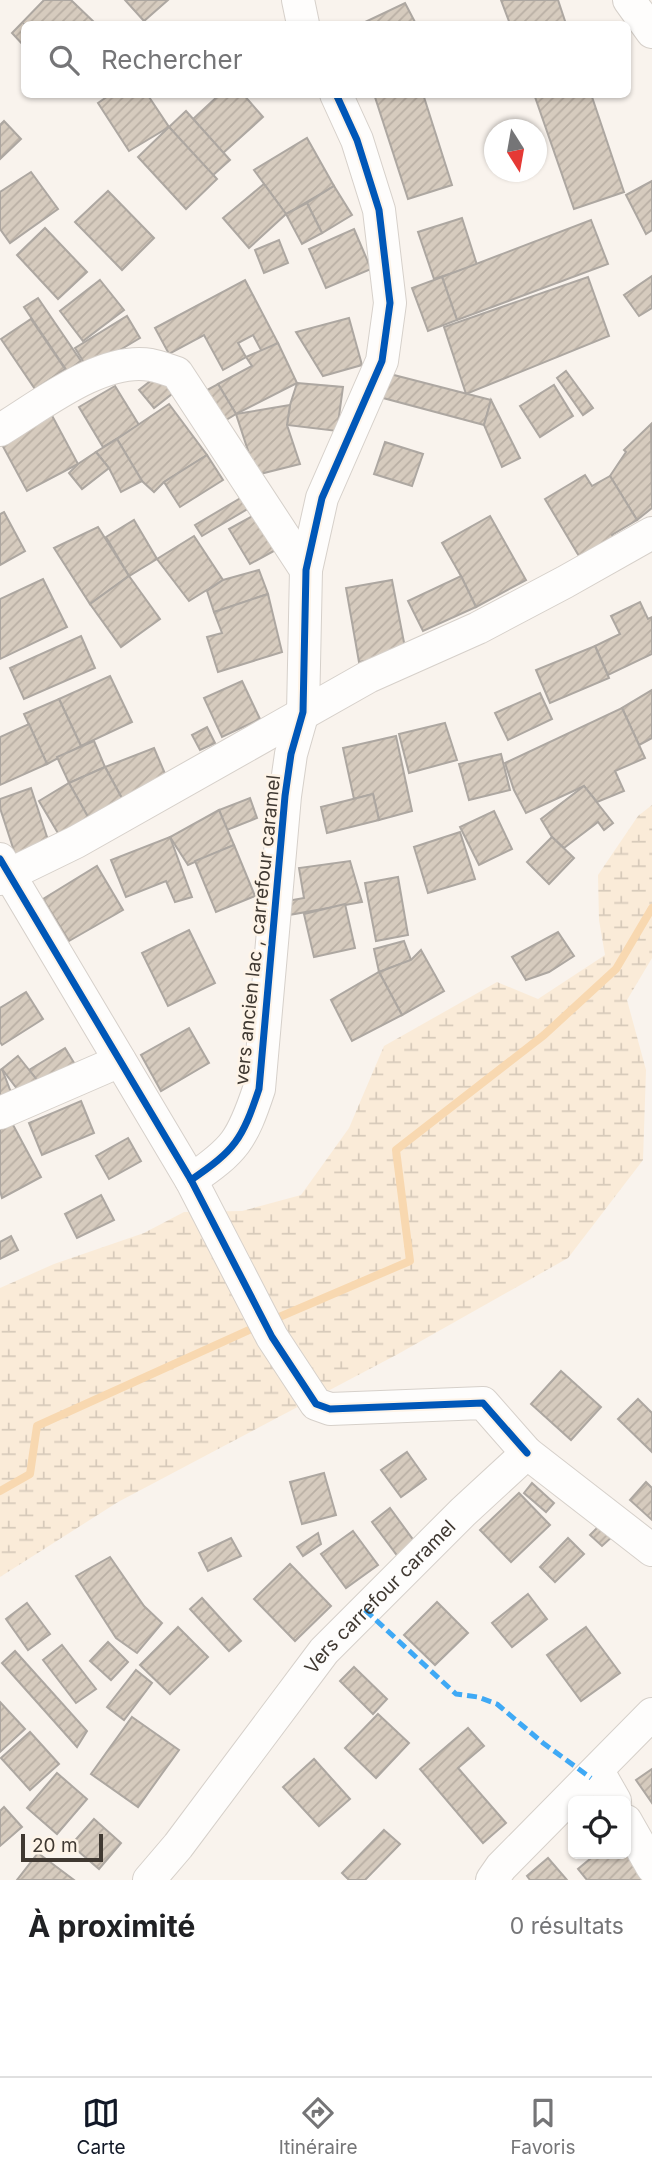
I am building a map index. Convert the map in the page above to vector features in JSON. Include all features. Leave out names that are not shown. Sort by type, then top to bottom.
[{"type":"street","points":[[298,0],[302,21]]},
{"type":"street","points":[[629,0],[652,32]]},
{"type":"street","name":"vers ancien lac , carrefour caramel","points":[[191,1180],[215,1164],[236,1144],[247,1124],[259,1089],[285,796],[291,754],[303,712],[306,570],[322,498],[382,361],[390,303],[379,210],[357,140],[338,98]]},
{"type":"street","points":[[0,430],[80,380],[102,372],[124,366],[149,365],[177,373],[306,570]]},
{"type":"street","points":[[652,533],[478,628],[369,677],[303,712],[76,842],[3,871],[191,1180],[272,1337],[316,1404],[330,1409],[484,1404],[527,1453],[652,1550]]},
{"type":"street","points":[[0,1113],[120,1061]]},
{"type":"street","name":"Vers carrefour caramel","points":[[149,1880],[178,1846],[324,1651],[463,1512],[527,1453]]},
{"type":"street","points":[[492,1880],[501,1867],[652,1714]]},
{"type":"street","points":[[598,1771],[612,1796]]},
{"type":"street","points":[[631,1830],[652,1867]]},
{"type":"green space","points":[[652,805],[652,958],[627,1000],[646,1070],[643,1160],[568,1258],[398,1354],[118,1502],[0,1577],[0,1288],[54,1264],[144,1233],[184,1212],[242,1211],[301,1195],[349,1128],[384,1046],[497,982],[538,999],[605,955],[599,920],[598,875],[638,816]]},
{"type":"building","points":[[44,0],[71,0],[93,21],[24,21]]},
{"type":"building","points":[[125,0],[168,0],[144,21]]},
{"type":"building","points":[[501,0],[558,0],[565,21],[509,21]]},
{"type":"building","points":[[405,3],[414,21],[367,21]]},
{"type":"building","points":[[21,24],[21,43],[12,33]]},
{"type":"building","points":[[105,98],[150,98],[169,127],[129,151],[98,103]]},
{"type":"building","points":[[216,98],[246,98],[263,117],[223,153],[193,119]]},
{"type":"building","points":[[375,98],[424,98],[452,185],[408,199]]},
{"type":"building","points":[[535,98],[592,98],[624,192],[574,209],[547,131],[547,119],[543,119]]},
{"type":"building","points":[[186,111],[230,160],[212,176],[169,127]]},
{"type":"building","points":[[4,121],[21,139],[0,159],[0,125]]},
{"type":"building","points":[[169,127],[217,179],[186,209],[138,157]]},
{"type":"building","points":[[307,138],[334,186],[286,214],[254,170]]},
{"type":"building","points":[[31,172],[58,209],[10,243],[0,229],[0,192]]},
{"type":"building","points":[[652,181],[652,230],[646,234],[626,195]]},
{"type":"building","points":[[264,184],[286,214],[249,248],[223,218]]},
{"type":"building","points":[[334,186],[352,215],[322,233],[307,203]]},
{"type":"building","points":[[108,191],[154,238],[122,270],[75,222]]},
{"type":"building","points":[[307,203],[322,233],[302,244],[286,214]]},
{"type":"building","points":[[462,218],[477,265],[434,279],[418,232]]},
{"type":"building","points":[[591,220],[608,264],[457,320],[442,277]]},
{"type":"building","points":[[45,228],[87,272],[58,299],[17,255]]},
{"type":"building","points":[[354,229],[371,269],[326,288],[309,249]]},
{"type":"building","points":[[279,240],[288,263],[264,273],[255,250]]},
{"type":"building","points":[[652,276],[652,308],[639,316],[624,295]]},
{"type":"building","points":[[442,277],[457,320],[428,331],[412,288]]},
{"type":"building","points":[[588,277],[609,336],[466,394],[444,327]]},
{"type":"building","points":[[100,280],[124,310],[83,341],[60,311]]},
{"type":"building","points":[[245,280],[278,343],[262,352],[253,335],[238,343],[246,357],[223,370],[204,335],[169,354],[155,328]]},
{"type":"building","points":[[38,298],[81,361],[67,371],[24,307]]},
{"type":"building","points":[[127,316],[140,338],[88,369],[75,348]]},
{"type":"building","points":[[349,318],[362,365],[323,376],[296,332]]},
{"type":"building","points":[[31,319],[65,369],[35,389],[1,339]]},
{"type":"building","points":[[278,343],[297,383],[236,414],[218,384],[252,366],[246,357]]},
{"type":"building","points":[[566,371],[593,408],[583,415],[557,378]]},
{"type":"building","points":[[162,372],[177,390],[154,408],[139,390]]},
{"type":"building","points":[[390,374],[491,400],[484,425],[383,398]]},
{"type":"building","points":[[297,383],[343,387],[337,431],[287,425]]},
{"type":"building","points":[[218,384],[236,414],[216,426],[198,395]]},
{"type":"building","points":[[554,385],[573,416],[540,437],[520,406]]},
{"type":"building","points":[[115,386],[139,425],[103,447],[79,407]]},
{"type":"building","points":[[491,400],[520,458],[502,467],[484,425]]},
{"type":"building","points":[[169,404],[207,455],[164,482],[154,492],[142,481],[117,439]]},
{"type":"building","points":[[290,405],[287,425],[300,464],[256,475],[236,414]]},
{"type":"building","points":[[49,410],[78,464],[27,491],[0,441]]},
{"type":"building","points":[[651,424],[652,508],[637,520],[610,476],[626,452],[624,450]]},
{"type":"building","points":[[117,439],[142,481],[121,492],[109,468],[96,452]]},
{"type":"building","points":[[385,442],[423,454],[412,486],[374,474]]},
{"type":"building","points":[[96,452],[109,468],[82,489],[69,473]]},
{"type":"building","points":[[207,455],[223,480],[180,507],[164,482]]},
{"type":"building","points":[[585,475],[592,486],[610,476],[637,520],[612,535],[615,541],[582,561],[545,499]]},
{"type":"building","points":[[249,493],[256,504],[202,536],[195,525]]},
{"type":"building","points":[[4,512],[25,551],[0,565],[0,514]]},
{"type":"building","points":[[260,512],[281,547],[250,564],[229,529]]},
{"type":"building","points":[[490,516],[526,580],[476,607],[442,543]]},
{"type":"building","points":[[134,520],[157,559],[129,576],[106,537]]},
{"type":"building","points":[[98,527],[129,576],[90,604],[54,548]]},
{"type":"building","points":[[194,536],[223,580],[189,601],[157,559]]},
{"type":"building","points":[[259,570],[268,594],[214,612],[207,591],[223,580]]},
{"type":"building","points":[[129,576],[160,619],[121,647],[90,604]]},
{"type":"building","points":[[461,576],[476,607],[423,631],[408,601]]},
{"type":"building","points":[[43,579],[67,627],[0,659],[0,599]]},
{"type":"building","points":[[392,580],[406,653],[359,662],[346,588]]},
{"type":"building","points":[[268,594],[282,652],[218,672],[207,637],[222,633],[214,612]]},
{"type":"building","points":[[640,602],[648,619],[652,617],[652,654],[608,675],[595,646],[620,634],[611,616]]},
{"type":"building","points":[[81,636],[95,668],[24,699],[10,668]]},
{"type":"building","points":[[595,646],[609,678],[550,703],[536,670]]},
{"type":"building","points":[[110,676],[132,722],[81,746],[59,699]]},
{"type":"building","points":[[242,681],[260,719],[222,737],[204,698]]},
{"type":"building","points":[[652,690],[652,738],[639,745],[622,708]]},
{"type":"building","points":[[540,693],[552,719],[508,740],[495,713]]},
{"type":"building","points":[[59,699],[81,746],[47,764],[24,714]]},
{"type":"building","points":[[622,708],[645,758],[615,771],[624,791],[597,802],[584,786],[526,813],[514,790],[505,763]]},
{"type":"building","points":[[445,723],[457,760],[409,773],[399,734]]},
{"type":"building","points":[[29,724],[47,764],[0,785],[0,737]]},
{"type":"building","points":[[207,727],[215,743],[200,750],[192,735]]},
{"type":"building","points":[[396,736],[412,811],[379,820],[373,794],[354,799],[343,748]]},
{"type":"building","points":[[94,741],[105,767],[69,783],[57,757]]},
{"type":"building","points":[[154,748],[169,783],[125,804],[105,767]]},
{"type":"building","points":[[501,754],[510,790],[469,800],[459,764]]},
{"type":"building","points":[[105,767],[125,804],[92,824],[69,783]]},
{"type":"building","points":[[69,783],[92,824],[62,840],[39,801]]},
{"type":"building","points":[[584,786],[613,823],[604,830],[598,822],[564,848],[552,837],[541,819]]},
{"type":"building","points":[[31,788],[49,843],[15,854],[0,808],[0,799]]},
{"type":"building","points":[[373,794],[379,820],[327,833],[321,807]]},
{"type":"building","points":[[250,798],[257,818],[227,830],[219,810]]},
{"type":"building","points":[[219,810],[234,845],[188,865],[170,837]]},
{"type":"building","points":[[494,811],[512,849],[479,865],[460,827]]},
{"type":"building","points":[[460,832],[475,879],[428,893],[414,847]]},
{"type":"building","points":[[170,837],[192,897],[175,902],[166,881],[126,897],[111,860]]},
{"type":"building","points":[[552,837],[574,858],[549,884],[527,862]]},
{"type":"building","points":[[234,845],[255,896],[216,912],[195,861]]},
{"type":"building","points":[[350,861],[362,902],[289,915],[287,901],[304,898],[299,868]]},
{"type":"building","points":[[97,866],[123,910],[69,941],[43,899]]},
{"type":"building","points":[[398,877],[408,935],[376,941],[365,883]]},
{"type":"building","points":[[345,904],[355,948],[314,957],[304,914]]},
{"type":"building","points":[[189,930],[215,983],[168,1006],[142,953]]},
{"type":"building","points":[[558,932],[574,956],[549,972],[526,980],[512,957]]},
{"type":"building","points":[[404,941],[411,960],[379,972],[374,949]]},
{"type":"building","points":[[421,950],[444,991],[402,1015],[379,972],[411,960]]},
{"type":"building","points":[[379,972],[402,1015],[352,1041],[331,1000]]},
{"type":"building","points":[[26,992],[43,1019],[2,1045],[0,1008]]},
{"type":"building","points":[[189,1028],[209,1063],[161,1091],[141,1055]]},
{"type":"building","points":[[65,1048],[76,1066],[41,1085],[29,1070]]},
{"type":"building","points":[[18,1056],[41,1085],[24,1098],[2,1069]]},
{"type":"building","points":[[2,1069],[12,1095],[0,1100],[0,1070]]},
{"type":"building","points":[[81,1101],[94,1133],[42,1155],[29,1123]]},
{"type":"building","points":[[12,1123],[41,1177],[2,1198],[0,1130]]},
{"type":"building","points":[[128,1138],[141,1161],[109,1179],[96,1156]]},
{"type":"building","points":[[101,1195],[114,1220],[77,1238],[65,1214]]},
{"type":"building","points":[[11,1236],[18,1250],[0,1259],[0,1242]]},
{"type":"building","points":[[561,1371],[601,1407],[571,1440],[531,1404]]},
{"type":"building","points":[[638,1399],[652,1413],[652,1452],[618,1419]]},
{"type":"building","points":[[407,1452],[426,1479],[401,1497],[381,1470]]},
{"type":"building","points":[[324,1473],[336,1515],[302,1524],[290,1482]]},
{"type":"building","points":[[646,1482],[652,1488],[652,1520],[630,1500]]},
{"type":"building","points":[[532,1483],[554,1503],[546,1512],[524,1493]]},
{"type":"building","points":[[519,1493],[550,1525],[511,1562],[480,1530]]},
{"type":"building","points":[[390,1508],[417,1545],[399,1558],[372,1522]]},
{"type":"building","points":[[602,1523],[614,1535],[602,1546],[590,1535]]},
{"type":"building","points":[[353,1531],[378,1565],[346,1588],[321,1554]]},
{"type":"building","points":[[318,1533],[321,1544],[303,1556],[297,1547]]},
{"type":"building","points":[[231,1538],[241,1556],[208,1571],[199,1553]]},
{"type":"building","points":[[568,1538],[584,1554],[555,1582],[540,1567]]},
{"type":"building","points":[[110,1557],[144,1606],[162,1623],[137,1653],[116,1638],[76,1576]]},
{"type":"building","points":[[290,1564],[331,1606],[295,1641],[254,1599]]},
{"type":"building","points":[[528,1594],[547,1619],[512,1647],[492,1623]]},
{"type":"building","points":[[202,1598],[241,1641],[229,1651],[190,1609]]},
{"type":"building","points":[[437,1602],[468,1633],[435,1665],[404,1635]]},
{"type":"building","points":[[27,1603],[50,1634],[28,1650],[6,1619]]},
{"type":"building","points":[[178,1627],[208,1657],[170,1694],[140,1665]]},
{"type":"building","points":[[586,1627],[620,1673],[581,1701],[547,1655]]},
{"type":"building","points":[[108,1642],[128,1662],[111,1680],[90,1661]]},
{"type":"building","points":[[62,1645],[96,1689],[76,1703],[43,1660]]},
{"type":"building","points":[[15,1651],[87,1731],[77,1747],[2,1663]]},
{"type":"building","points":[[354,1667],[387,1699],[373,1714],[340,1681]]},
{"type":"building","points":[[136,1670],[152,1683],[124,1720],[107,1707]]},
{"type":"building","points":[[0,1702],[25,1729],[0,1752]]},
{"type":"building","points":[[378,1714],[409,1743],[376,1778],[345,1748]]},
{"type":"building","points":[[132,1717],[179,1750],[138,1807],[91,1774]]},
{"type":"building","points":[[468,1728],[484,1746],[458,1768],[506,1823],[483,1843],[420,1769]]},
{"type":"building","points":[[30,1732],[59,1764],[30,1790],[1,1758]]},
{"type":"building","points":[[314,1759],[350,1799],[319,1826],[283,1787]]},
{"type":"building","points":[[652,1769],[652,1803],[636,1780]]},
{"type":"building","points":[[57,1773],[87,1799],[57,1834],[27,1808]]},
{"type":"building","points":[[4,1807],[22,1827],[0,1846],[0,1811]]},
{"type":"building","points":[[94,1819],[121,1843],[99,1869],[71,1845]]},
{"type":"building","points":[[384,1830],[400,1844],[365,1880],[349,1880],[342,1873]]},
{"type":"building","points":[[38,1853],[74,1880],[17,1880]]},
{"type":"building","points":[[548,1858],[567,1880],[530,1880],[527,1876]]},
{"type":"building","points":[[590,1859],[630,1859],[645,1878],[587,1880],[578,1869]]},
{"type":"waterway","points":[[270,1321],[410,1261],[396,1150],[544,1035],[616,969],[652,908]]},
{"type":"waterway","points":[[0,1491],[30,1474],[37,1426],[258,1326]]},
{"type":"marked path","points":[[365,1610],[456,1694],[478,1697],[497,1704],[543,1743],[591,1778]]},
{"type":"cycle path","points":[[191,1180],[218,1160],[235,1142],[247,1121],[259,1089],[285,796],[291,754],[303,712],[306,570],[322,498],[382,361],[390,303],[379,210],[357,140],[338,98]]},
{"type":"cycle path","points":[[0,859],[191,1180],[272,1337],[316,1404],[330,1409],[483,1403],[527,1453]]}]
